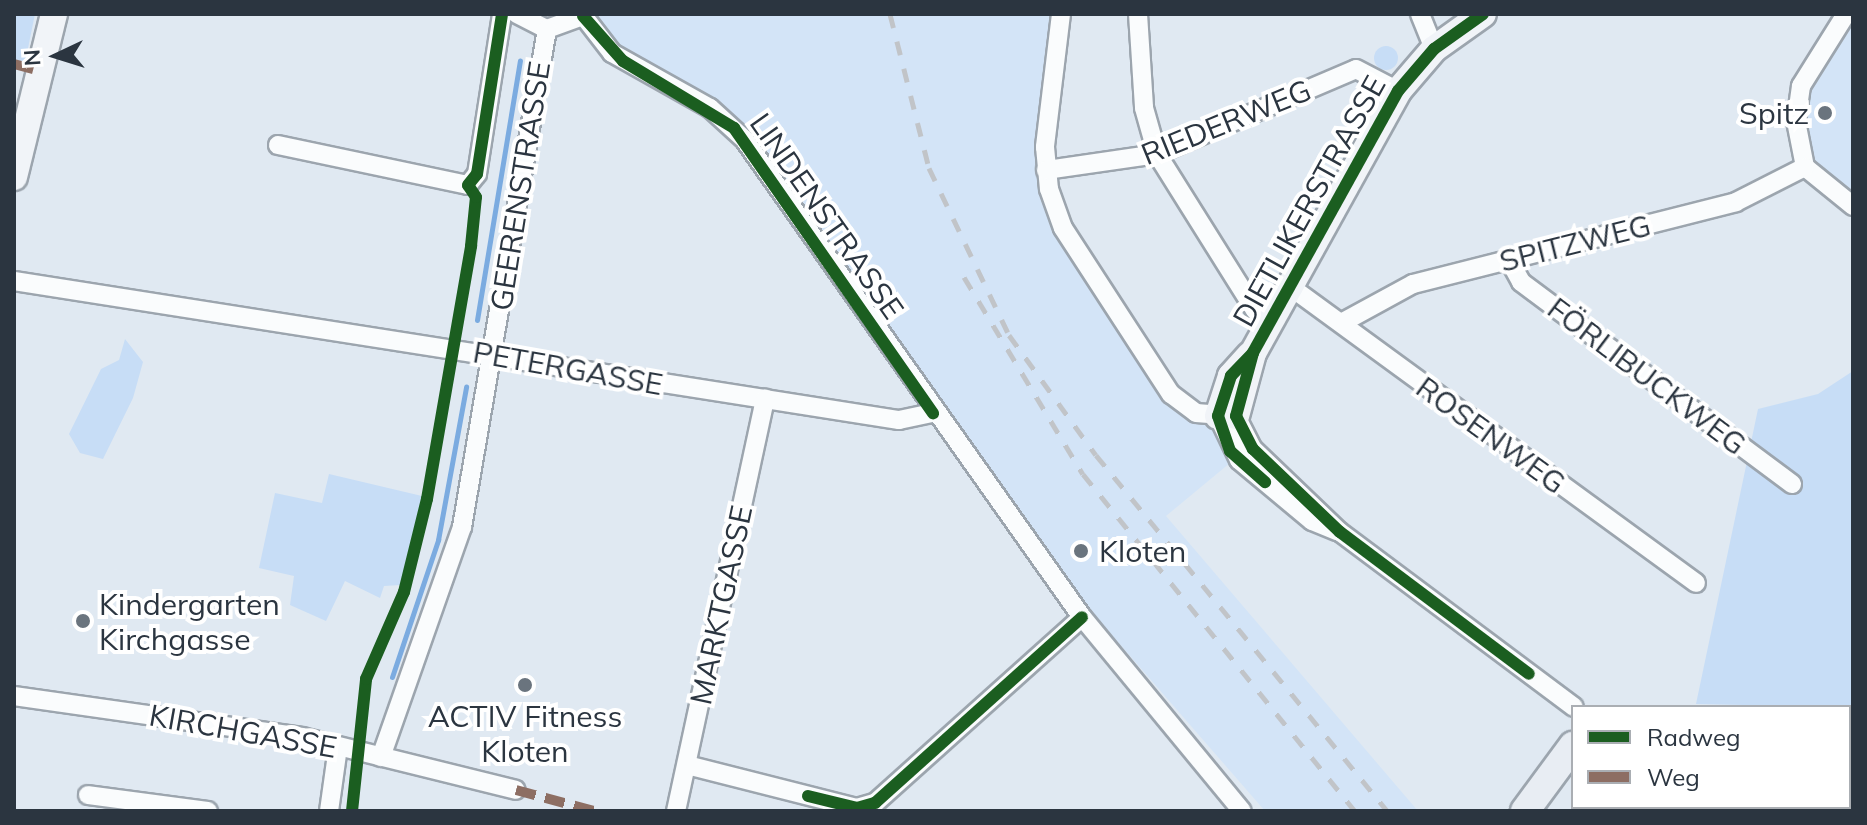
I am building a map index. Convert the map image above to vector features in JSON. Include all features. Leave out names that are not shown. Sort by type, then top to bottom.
[{"type":"main road","points":[[1525,811],[1571,749]]},
{"type":"street","points":[[14,177],[54,14]]},
{"type":"street","points":[[278,145],[468,185],[477,174],[502,14]]},
{"type":"street","points":[[517,14],[547,29]]},
{"type":"street","points":[[1061,14],[1046,170],[1063,228],[1171,394],[1196,413],[1227,416],[1253,449],[1340,532],[1571,705]]},
{"type":"street","points":[[1138,14],[1144,108],[1157,154],[1255,310],[1271,318]]},
{"type":"street","points":[[1420,14],[1434,49]]},
{"type":"street","name":"DIETLIKERSTRASSE","points":[[1227,416],[1253,353],[1288,285],[1398,91],[1434,49],[1483,14]]},
{"type":"street","points":[[1846,14],[1801,86],[1796,121],[1805,167],[1853,206]]},
{"type":"street","name":"LINDENSTRASSE","points":[[547,29],[582,15],[623,61],[734,128],[933,413],[1082,617],[1242,811]]},
{"type":"street","name":"GEERENSTRASSE","points":[[381,757],[447,585],[492,358],[547,29]]},
{"type":"street","name":"RIEDERWEG","points":[[1046,170],[1157,154],[1356,69],[1398,91]]},
{"type":"street","name":"SPITZWEG","points":[[1345,321],[1413,284],[1736,202],[1805,167]]},
{"type":"street","name":"FÖRLIBUCKWEG","points":[[1509,260],[1521,282],[1792,484]]},
{"type":"street","name":"PETERGASSE","points":[[14,281],[372,333],[492,358],[899,420],[933,413]]},
{"type":"street","name":"ROSENWEG","points":[[1288,285],[1345,321],[1366,344],[1696,583]]},
{"type":"street","name":"MARKTGASSE","points":[[676,811],[765,399]]},
{"type":"street","points":[[687,765],[811,804],[874,807],[1082,617]]},
{"type":"street","name":"KIRCHGASSE","points":[[14,696],[338,747],[516,790]]},
{"type":"street","points":[[329,811],[338,747]]},
{"type":"street","points":[[88,795],[208,811]]},
{"type":"shaded area","points":[[14,14],[35,14],[25,63],[14,61]]},
{"type":"shaded area","points":[[582,14],[1061,14],[1049,189],[1171,394],[1209,416],[1242,453],[1166,516],[1418,811],[1265,811],[1077,595],[744,139],[635,69]]},
{"type":"shaded area","name":"Spitz","points":[[1853,14],[1853,214],[1798,143],[1797,104]]},
{"type":"shaded area","points":[[1386,46],[1394,50],[1398,58],[1394,66],[1386,70],[1378,66],[1374,58],[1378,50]]},
{"type":"shaded area","points":[[125,339],[143,362],[133,398],[103,459],[80,453],[69,434],[101,369],[119,360]]},
{"type":"shaded area","points":[[1853,371],[1853,811],[1759,811],[1756,809],[1851,809],[1851,705],[1696,704],[1758,409],[1818,394]]},
{"type":"shaded area","points":[[329,474],[422,496],[400,585],[384,586],[380,598],[345,581],[326,621],[290,605],[294,576],[259,568],[275,493],[322,503]]},
{"type":"waterway","points":[[477,320],[520,61]]},
{"type":"waterway","points":[[392,677],[438,540],[466,387]]},
{"type":"railway","points":[[890,14],[929,168],[1009,335],[1096,455],[1387,811]]},
{"type":"railway","points":[[964,277],[1083,474],[1355,811]]},
{"type":"marked path","points":[[14,64],[41,71]]},
{"type":"marked path","points":[[516,790],[594,811]]},
{"type":"cycle path","points":[[352,811],[366,679],[404,592],[427,499],[471,246],[476,197],[468,185],[477,174],[502,14]]},
{"type":"cycle path","points":[[1483,14],[1434,49],[1398,91],[1253,353],[1236,416],[1253,449],[1340,532],[1529,674]]},
{"type":"cycle path","points":[[583,16],[623,61],[734,128],[933,413]]},
{"type":"cycle path","points":[[1253,353],[1231,376],[1218,416],[1230,451],[1265,482]]},
{"type":"cycle path","points":[[808,796],[857,808],[875,803],[1082,617]]},
{"type":"place","name":"Spitz","points":[[1825,113]]},
{"type":"place","name":"Kloten","points":[[1081,551]]},
{"type":"place","name":"Kindergarten Kirchgasse","points":[[83,621]]},
{"type":"place","name":"ACTIV Fitness Kloten","points":[[525,685]]}]
